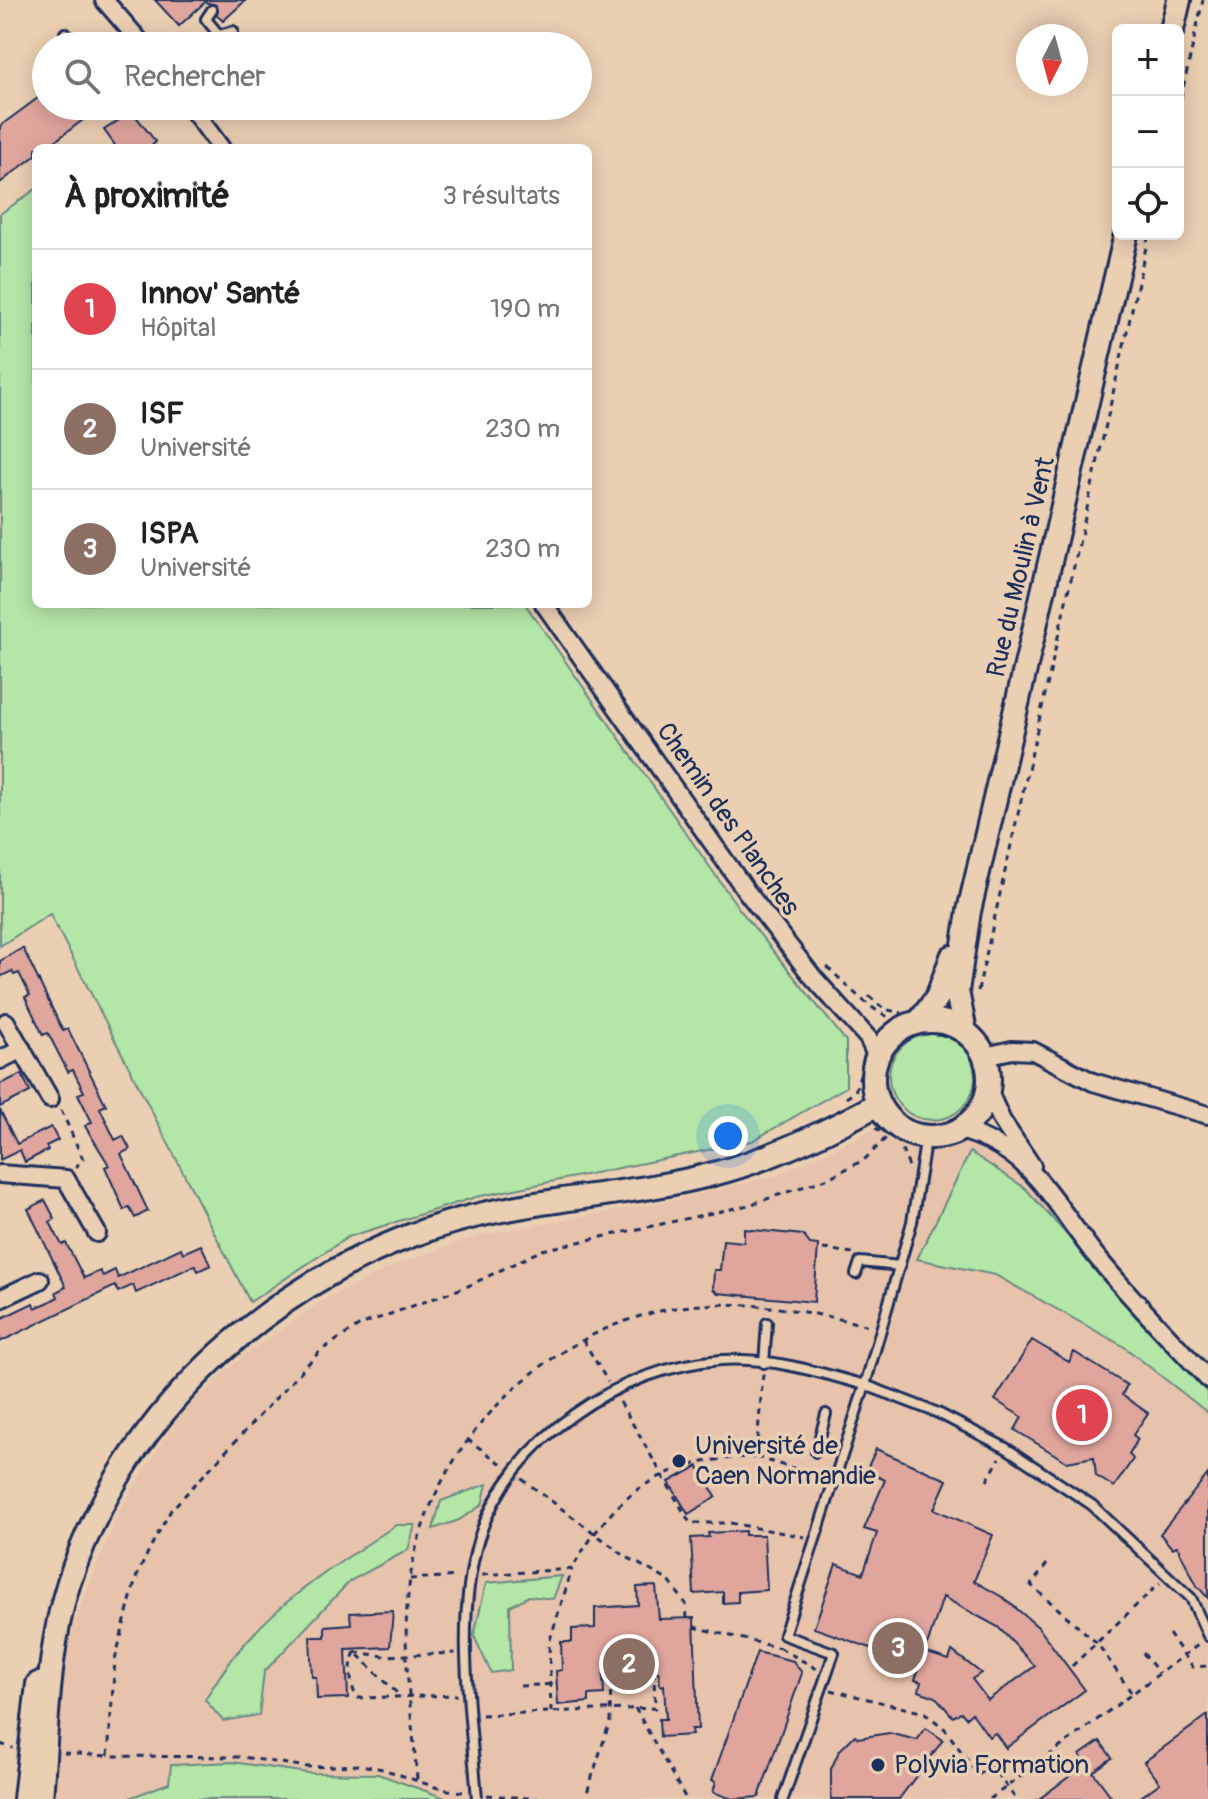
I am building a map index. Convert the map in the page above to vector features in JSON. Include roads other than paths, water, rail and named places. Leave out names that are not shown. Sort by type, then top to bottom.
[{"type":"main road","points":[[1173,24],[1179,0]]},
{"type":"main road","name":"Rue du Moulin à Vent","points":[[969,911],[1125,240]]},
{"type":"main road","points":[[912,1017],[938,1021],[965,1032],[985,1056],[988,1090],[983,1106],[960,1130],[926,1137],[897,1127],[878,1104],[870,1059],[912,1017],[937,998],[969,911]]},
{"type":"main road","points":[[965,1032],[957,991],[969,911]]},
{"type":"main road","points":[[25,1799],[39,1677],[70,1581],[100,1510],[126,1465],[161,1417],[249,1326],[304,1287],[385,1245],[460,1220],[715,1174],[776,1154],[878,1104]]},
{"type":"main road","points":[[41,1799],[59,1622]]},
{"type":"street","points":[[104,0],[132,32]]},
{"type":"street","points":[[200,120],[218,144]]},
{"type":"street","name":"Chemin des Planches","points":[[547,608],[747,892],[812,976],[868,1038],[870,1059]]},
{"type":"street","points":[[6,1022],[50,1099]]},
{"type":"street","points":[[0,1060],[22,1049]]},
{"type":"street","points":[[985,1056],[1012,1050],[1033,1051],[1093,1082],[1208,1115]]},
{"type":"street","points":[[988,1090],[1002,1121],[1094,1254],[1208,1379]]},
{"type":"street","points":[[960,1130],[992,1139],[1044,1184]]},
{"type":"street","points":[[0,1174],[66,1179],[97,1233]]},
{"type":"street","points":[[0,1299],[40,1280]]},
{"type":"lane","points":[[212,10],[206,19],[217,32]]},
{"type":"lane","points":[[783,1799],[834,1653],[784,1635],[900,1266],[912,1222],[926,1137]]},
{"type":"lane","points":[[856,1274],[860,1262],[900,1266]]},
{"type":"lane","points":[[764,1363],[767,1323]]},
{"type":"lane","points":[[477,1796],[466,1652],[479,1539],[493,1504],[514,1473],[563,1422],[613,1391],[655,1373],[708,1363],[764,1363],[865,1385],[938,1413],[1006,1448],[1092,1505],[1191,1598],[1208,1637]]},
{"type":"lane","points":[[816,1452],[826,1414]]},
{"type":"place","name":"Innov' Santé","points":[[1082,1415]]},
{"type":"place","name":"Université de Caen Normandie","points":[[679,1461]]},
{"type":"place","name":"ISPA","points":[[898,1648]]},
{"type":"place","name":"ISF","points":[[629,1664]]},
{"type":"place","name":"Polyvia Formation","points":[[878,1765]]}]
